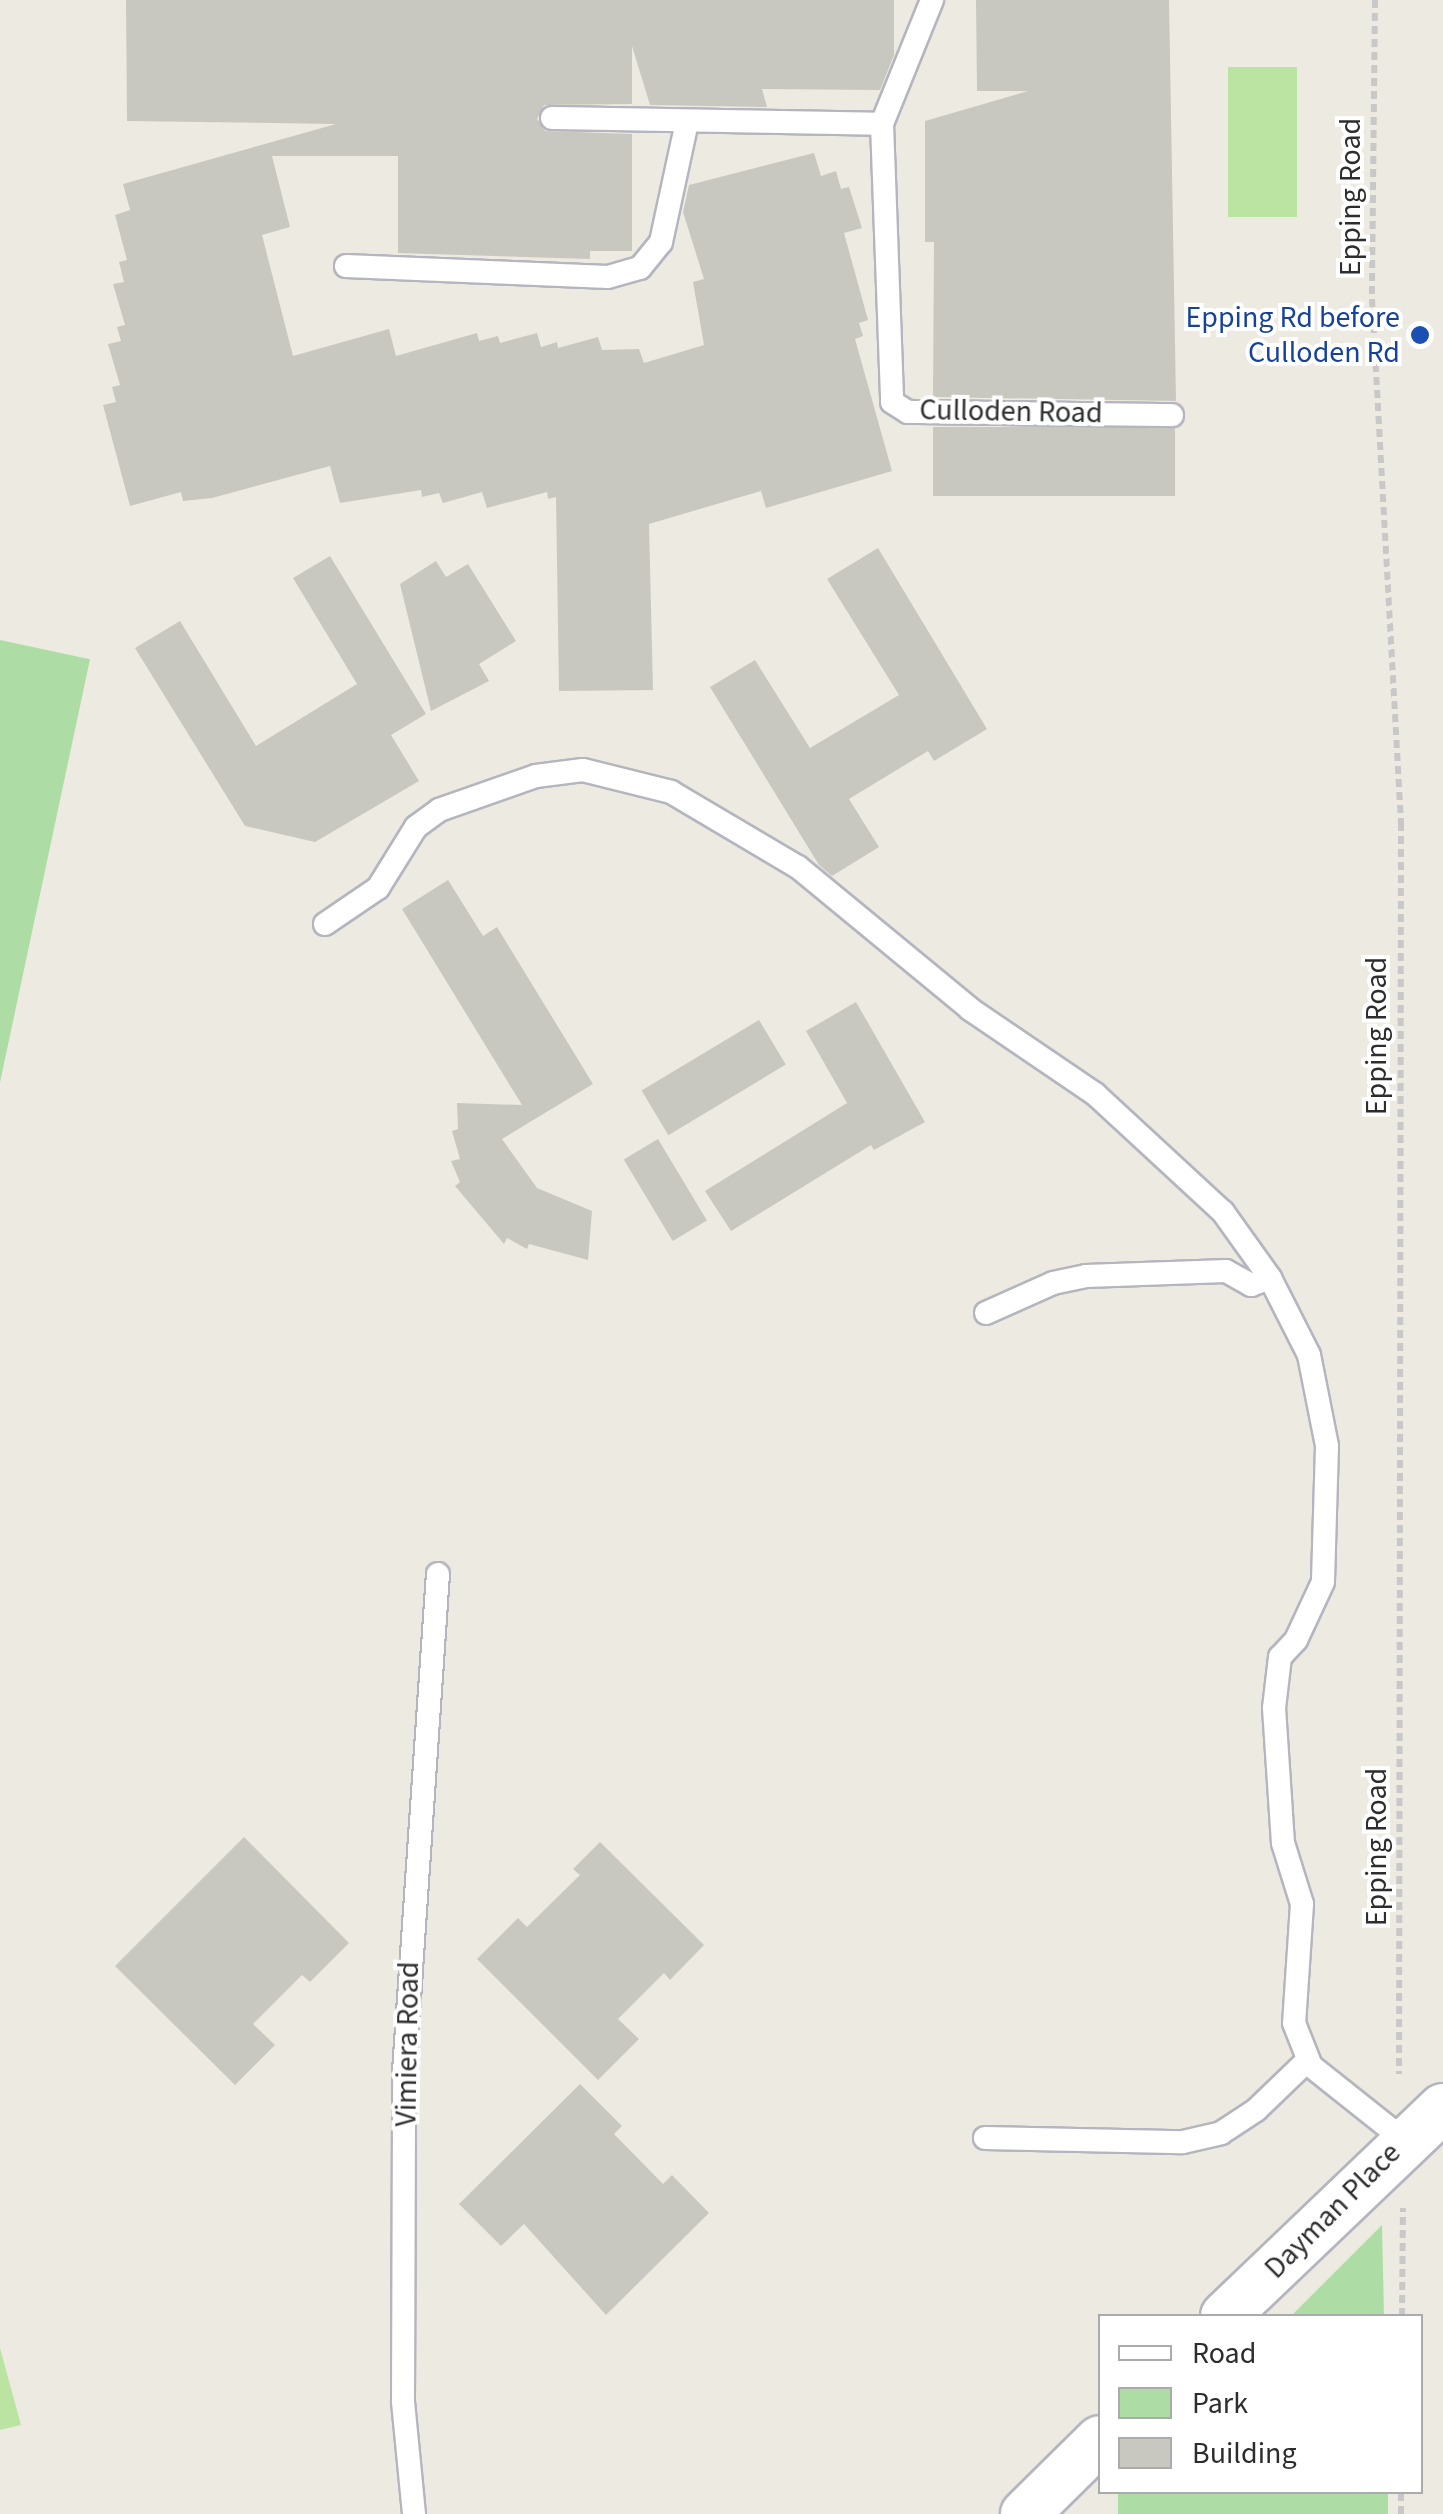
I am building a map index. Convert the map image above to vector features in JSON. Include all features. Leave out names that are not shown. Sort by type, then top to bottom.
[{"type":"street","name":"Dayman Place","points":[[1227,2314],[1404,2140],[1443,2108]]},
{"type":"street","points":[[1026,2514],[1098,2442]]},
{"type":"lane","name":"Culloden Road","points":[[932,0],[882,124],[892,402],[908,412],[1172,415]]},
{"type":"lane","points":[[552,118],[882,124]]},
{"type":"lane","points":[[346,266],[608,277],[640,268],[660,242],[687,122]]},
{"type":"lane","points":[[326,924],[378,888],[416,827],[454,804],[536,776],[583,770],[671,792],[798,867],[970,1009],[1095,1094],[1224,1212],[1270,1278],[1309,1355],[1328,1446],[1323,1582],[1274,1672],[1282,1843],[1302,1904],[1294,2023],[1307,2061],[1404,2140]]},
{"type":"lane","points":[[986,1313],[1053,1283],[1086,1276],[1200,1270],[1226,1271],[1251,1285],[1270,1278]]},
{"type":"lane","name":"Vimiera Road","points":[[414,2514],[403,2401],[404,2072],[438,1574]]},
{"type":"lane","points":[[986,2138],[1202,2138],[1256,2110],[1307,2061]]},
{"type":"path","name":"Epping Road","points":[[1374,0],[1372,299],[1400,822],[1399,2074]]},
{"type":"path","points":[[1402,2314],[1404,2140]]},
{"type":"green space","points":[[1228,67],[1297,67],[1297,217],[1228,217]]},
{"type":"green space","points":[[0,640],[90,659],[0,1082]]},
{"type":"green space","points":[[1382,2225],[1384,2314],[1293,2314]]},
{"type":"green space","points":[[0,2348],[21,2425],[0,2430]]},
{"type":"green space","points":[[1118,2494],[1388,2494],[1388,2514],[1118,2514]]},
{"type":"building","points":[[126,0],[894,0],[894,55],[880,90],[762,89],[767,107],[650,105],[632,46],[632,104],[544,105],[537,119],[545,131],[632,134],[632,251],[590,251],[590,259],[398,253],[398,156],[272,156],[290,227],[262,235],[293,356],[389,329],[396,356],[477,333],[479,341],[498,336],[500,343],[537,333],[541,347],[557,342],[558,348],[598,337],[602,350],[639,349],[644,363],[704,345],[693,282],[704,279],[683,212],[689,185],[814,153],[821,176],[836,171],[841,189],[849,187],[862,228],[844,233],[868,320],[859,323],[863,336],[855,339],[892,471],[766,508],[761,491],[649,524],[653,690],[559,691],[556,497],[548,499],[547,492],[487,508],[482,492],[443,503],[439,493],[422,497],[421,490],[340,503],[330,466],[212,498],[183,501],[181,492],[130,506],[103,405],[116,402],[112,387],[120,385],[108,344],[121,341],[117,327],[125,325],[113,284],[124,282],[119,262],[127,260],[115,215],[130,210],[123,184],[336,124],[127,121]]},
{"type":"building","points":[[976,0],[1169,0],[1176,401],[933,397],[934,242],[925,242],[925,121],[1028,91],[977,91]]},
{"type":"building","points":[[933,427],[1175,427],[1175,496],[933,496]]},
{"type":"building","points":[[878,548],[987,729],[934,761],[928,751],[849,799],[879,847],[832,876],[819,865],[710,687],[755,660],[810,748],[899,695],[827,579]]},
{"type":"building","points":[[330,556],[426,714],[391,735],[419,781],[315,842],[245,826],[135,648],[180,621],[256,746],[357,684],[293,578]]},
{"type":"building","points":[[436,561],[446,577],[468,564],[516,641],[479,664],[489,681],[431,711],[400,584]]},
{"type":"building","points":[[448,880],[483,936],[497,927],[593,1084],[502,1139],[537,1188],[592,1211],[588,1260],[529,1244],[527,1249],[507,1238],[504,1244],[455,1186],[460,1182],[451,1161],[460,1159],[452,1131],[458,1129],[457,1103],[522,1105],[402,909]]},
{"type":"building","points":[[856,1002],[925,1122],[874,1150],[871,1145],[731,1231],[705,1191],[847,1103],[806,1031]]},
{"type":"building","points":[[759,1020],[786,1065],[668,1135],[642,1091]]},
{"type":"building","points":[[658,1139],[707,1220],[673,1241],[624,1160]]},
{"type":"building","points":[[244,1837],[349,1943],[310,1982],[302,1975],[253,2024],[275,2045],[235,2085],[115,1966]]},
{"type":"building","points":[[600,1842],[704,1945],[670,1980],[664,1973],[618,2019],[639,2039],[598,2080],[477,1959],[518,1918],[527,1927],[580,1875],[573,1869]]},
{"type":"building","points":[[580,2084],[622,2126],[614,2134],[663,2184],[672,2175],[709,2213],[606,2315],[524,2224],[501,2246],[459,2204]]},
{"type":"place","name":"Epping Rd before Culloden Rd","points":[[1420,335]]}]
